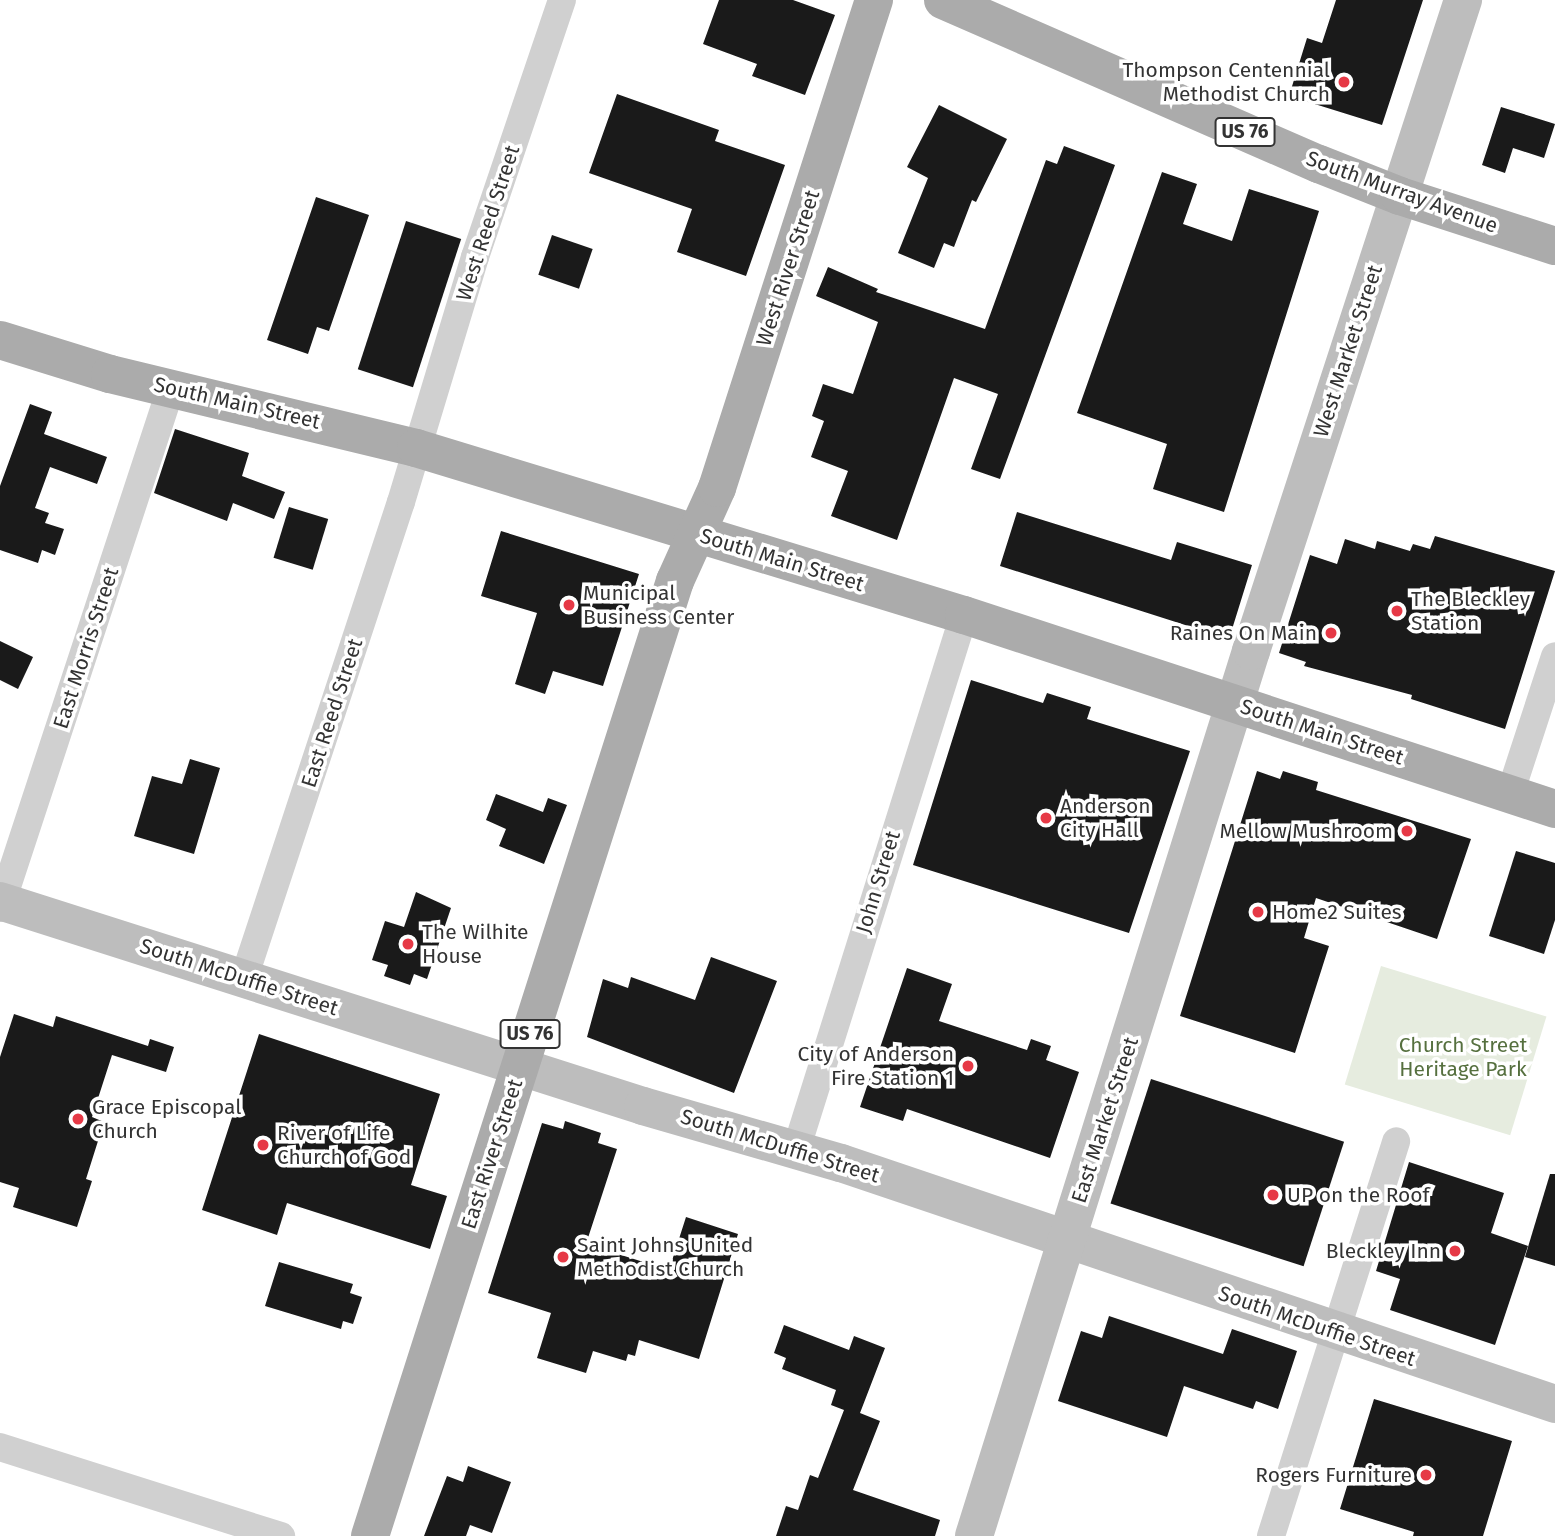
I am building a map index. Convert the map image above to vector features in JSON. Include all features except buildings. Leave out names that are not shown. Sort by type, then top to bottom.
[{"type":"main road","name":"West River Street","points":[[695,533],[717,488],[874,0]]},
{"type":"main road","name":"South Murray Avenue","points":[[943,0],[1400,196],[1555,246]]},
{"type":"main road","name":"South Main Street","points":[[0,340],[171,388],[416,448],[964,615],[1555,809]]},
{"type":"main road","name":"East River Street","points":[[370,1536],[675,581],[695,533]]},
{"type":"street","name":"West Reed Street","points":[[416,448],[562,0]]},
{"type":"street","name":"West Market Street","points":[[1234,703],[1464,0]]},
{"type":"street","name":"East Morris Street","points":[[1,904],[171,388]]},
{"type":"street","name":"East Reed Street","points":[[244,978],[416,448]]},
{"type":"street","name":"John Street","points":[[796,1150],[964,615]]},
{"type":"street","points":[[1510,794],[1555,656]]},
{"type":"street","name":"East Market Street","points":[[974,1536],[1234,703]]},
{"type":"street","name":"South McDuffie Street","points":[[1,904],[796,1150],[1555,1404]]},
{"type":"street","points":[[1271,1536],[1396,1140]]},
{"type":"street","points":[[0,1447],[281,1536]]},
{"type":"green space","name":"Church Street Heritage Park","points":[[1381,966],[1546,1017],[1510,1135],[1345,1085]]},
{"type":"place","name":"Thompson Centennial Methodist Church","points":[[1344,82]]},
{"type":"place","name":"Municipal Business Center","points":[[569,605]]},
{"type":"place","name":"The Bleckley Station","points":[[1397,611]]},
{"type":"place","name":"Raines On Main","points":[[1331,633]]},
{"type":"place","name":"Anderson City Hall","points":[[1046,818]]},
{"type":"place","name":"Mellow Mushroom","points":[[1407,831]]},
{"type":"place","name":"Home2 Suites","points":[[1258,912]]},
{"type":"place","name":"The Wilhite House","points":[[408,944]]},
{"type":"place","name":"City of Anderson Fire Station 1","points":[[968,1066]]},
{"type":"place","name":"Grace Episcopal Church","points":[[78,1119]]},
{"type":"place","name":"River of Life Church of God","points":[[263,1145]]},
{"type":"place","name":"UP on the Roof","points":[[1273,1195]]},
{"type":"place","name":"Bleckley Inn","points":[[1455,1251]]},
{"type":"place","name":"Saint Johns United Methodist Church","points":[[563,1257]]},
{"type":"place","name":"Rogers Furniture","points":[[1426,1475]]}]
